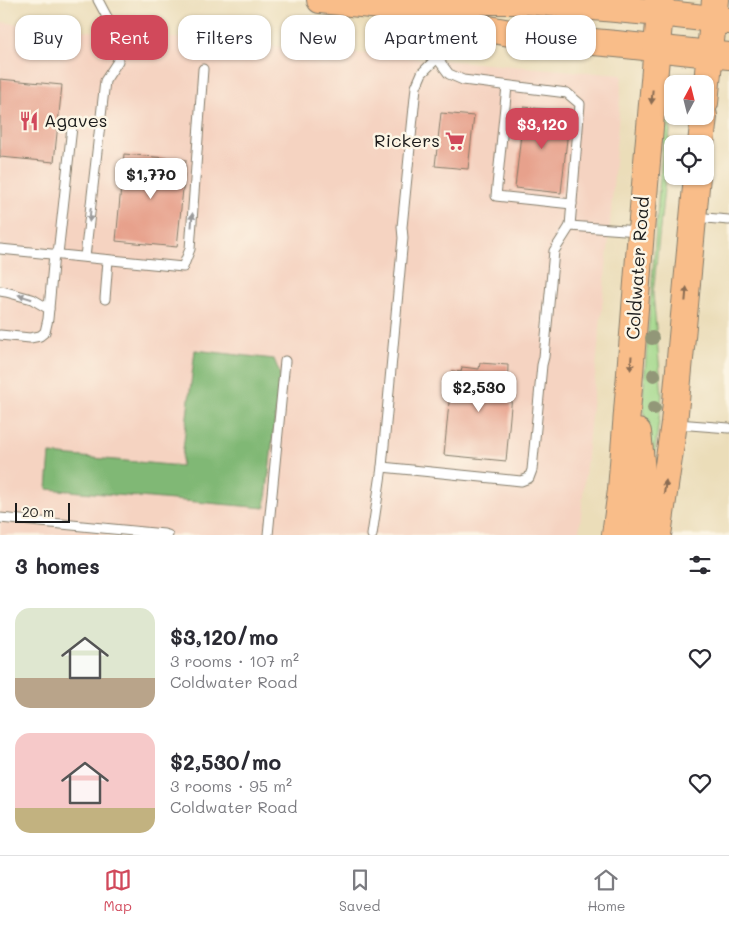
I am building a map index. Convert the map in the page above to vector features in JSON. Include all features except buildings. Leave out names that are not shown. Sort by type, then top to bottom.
[{"type":"main road","points":[[330,0],[442,12],[473,26],[525,36],[720,55]]},
{"type":"main road","points":[[442,12],[476,1],[527,1],[660,7],[719,14],[720,55],[714,75]]},
{"type":"main road","name":"Coldwater Road","points":[[614,535],[621,490],[660,7]]},
{"type":"main road","points":[[658,535],[674,423],[696,185]]},
{"type":"main road","points":[[628,398],[637,418],[644,491],[638,535]]},
{"type":"lane","points":[[85,257],[104,80],[118,61],[116,34],[98,0]]},
{"type":"lane","points":[[372,535],[382,467],[416,87],[422,73],[435,60]]},
{"type":"lane","points":[[382,467],[521,481],[529,478],[532,470],[554,252],[570,226],[580,104],[568,93],[462,80],[449,74],[438,60]]},
{"type":"lane","points":[[0,249],[183,267],[190,249],[203,69]]},
{"type":"lane","points":[[507,86],[496,196],[572,204]]},
{"type":"lane","points":[[0,335],[30,338],[40,336],[45,332],[72,126]]},
{"type":"lane","points":[[693,217],[729,220]]},
{"type":"lane","points":[[570,226],[641,232]]},
{"type":"lane","points":[[105,299],[108,260]]},
{"type":"lane","points":[[0,291],[32,299],[49,309]]},
{"type":"lane","points":[[268,535],[285,361]]},
{"type":"lane","points":[[674,423],[729,428]]},
{"type":"lane","points":[[0,518],[168,535]]},
{"type":"shaded area","points":[[0,22],[15,23],[15,60],[81,60],[81,30],[91,31],[91,60],[168,60],[168,38],[178,38],[178,60],[271,60],[271,46],[281,47],[281,60],[355,60],[355,53],[365,54],[365,60],[440,60],[622,75],[608,249],[579,535],[0,535]]},
{"type":"green space","points":[[664,125],[671,125],[670,135],[664,135],[664,185],[653,294],[662,395],[652,475],[649,475],[643,396]]},
{"type":"green space","points":[[195,350],[274,359],[280,374],[265,508],[47,489],[50,454],[181,466]]},
{"type":"place","name":"Agaves","points":[[29,121]]},
{"type":"place","name":"Rickers","points":[[455,141]]}]
